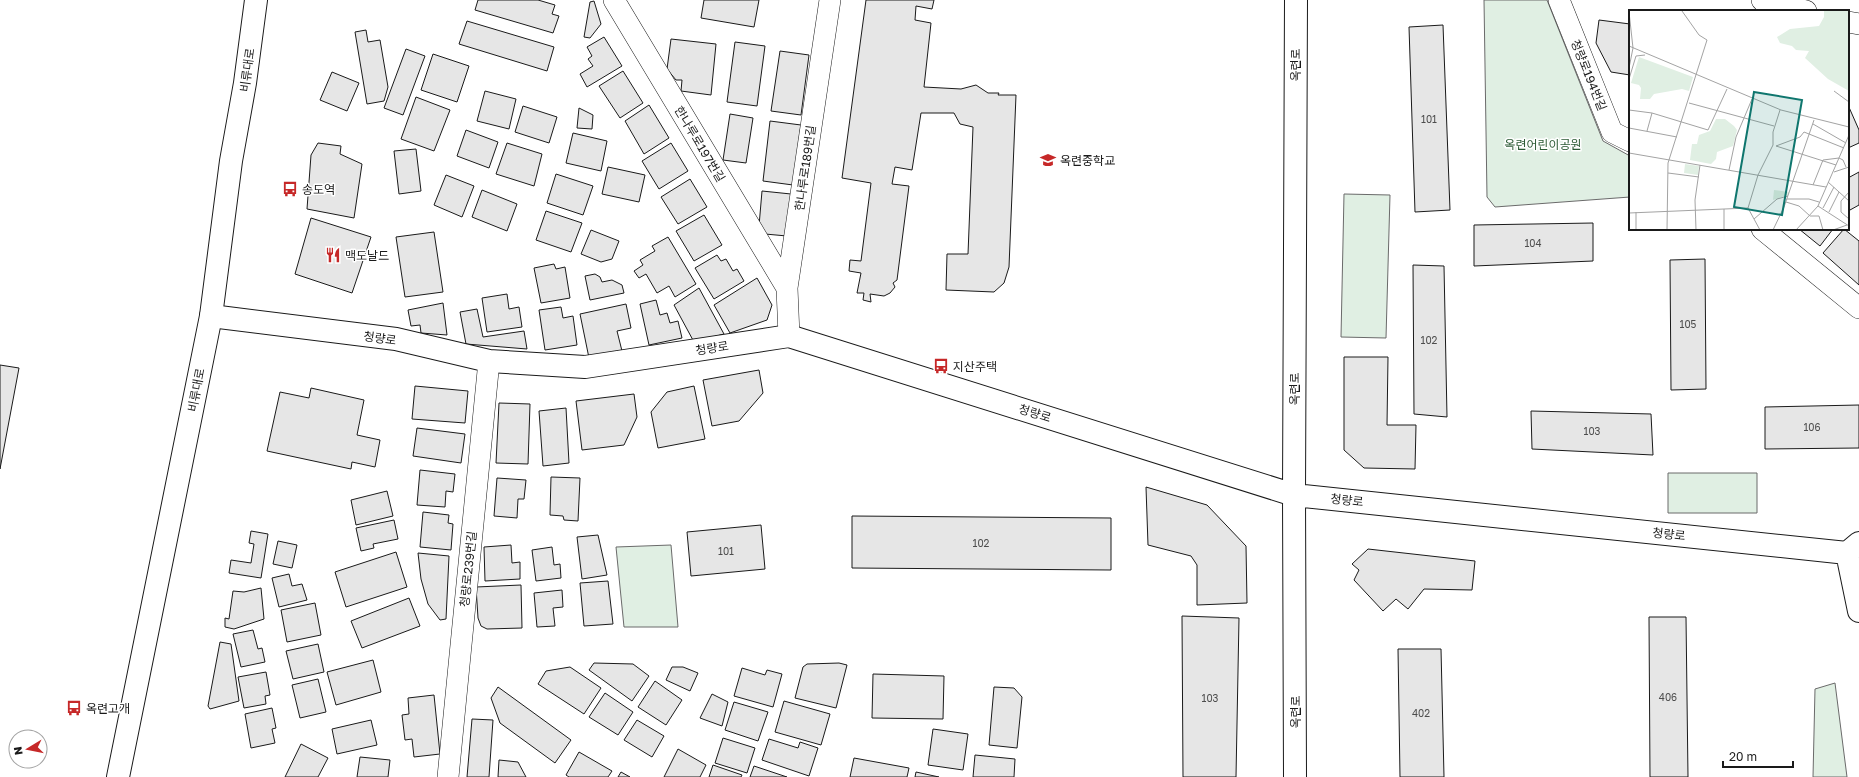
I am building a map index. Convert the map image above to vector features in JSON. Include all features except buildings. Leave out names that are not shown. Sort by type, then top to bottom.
[{"type":"street","name":"비류대로","points":[[118,777],[211,316],[231,162],[245,83],[256,0]]},
{"type":"street","name":"한나루로197번길","points":[[614,0],[787,288]]},
{"type":"street","name":"한나루로189번길","points":[[789,336],[787,288],[830,0]]},
{"type":"street","name":"옥련로","points":[[1295,777],[1294,495],[1296,0]]},
{"type":"street","name":"청량로194번길","points":[[1559,0],[1612,132],[1629,141]]},
{"type":"street","points":[[1762,0],[1802,10]]},
{"type":"street","points":[[1849,22],[1859,24]]},
{"type":"street","points":[[1763,230],[1859,308]]},
{"type":"street","name":"청량로","points":[[211,316],[396,339],[489,361],[585,367],[789,336],[1294,495],[1853,548]]},
{"type":"street","name":"청량로239번길","points":[[448,777],[489,361]]},
{"type":"street","points":[[1853,548],[1859,611]]},
{"type":"green space","name":"옥련어린이공원","points":[[1484,0],[1547,0],[1603,141],[1629,155],[1629,197],[1495,207],[1487,197]]},
{"type":"green space","points":[[1344,194],[1390,195],[1386,338],[1341,337]]},
{"type":"green space","points":[[1668,473],[1757,473],[1757,513],[1668,513]]},
{"type":"green space","points":[[671,545],[678,627],[624,627],[616,547]]},
{"type":"green space","points":[[1835,683],[1847,777],[1813,777],[1815,689]]},
{"type":"place","name":"옥련중학교","points":[[1048,160]]},
{"type":"place","name":"송도역","points":[[290,189]]},
{"type":"place","name":"맥도날드","points":[[333,255]]},
{"type":"place","name":"지산주택","points":[[941,366]]},
{"type":"place","name":"옥련고개","points":[[74,708]]}]
